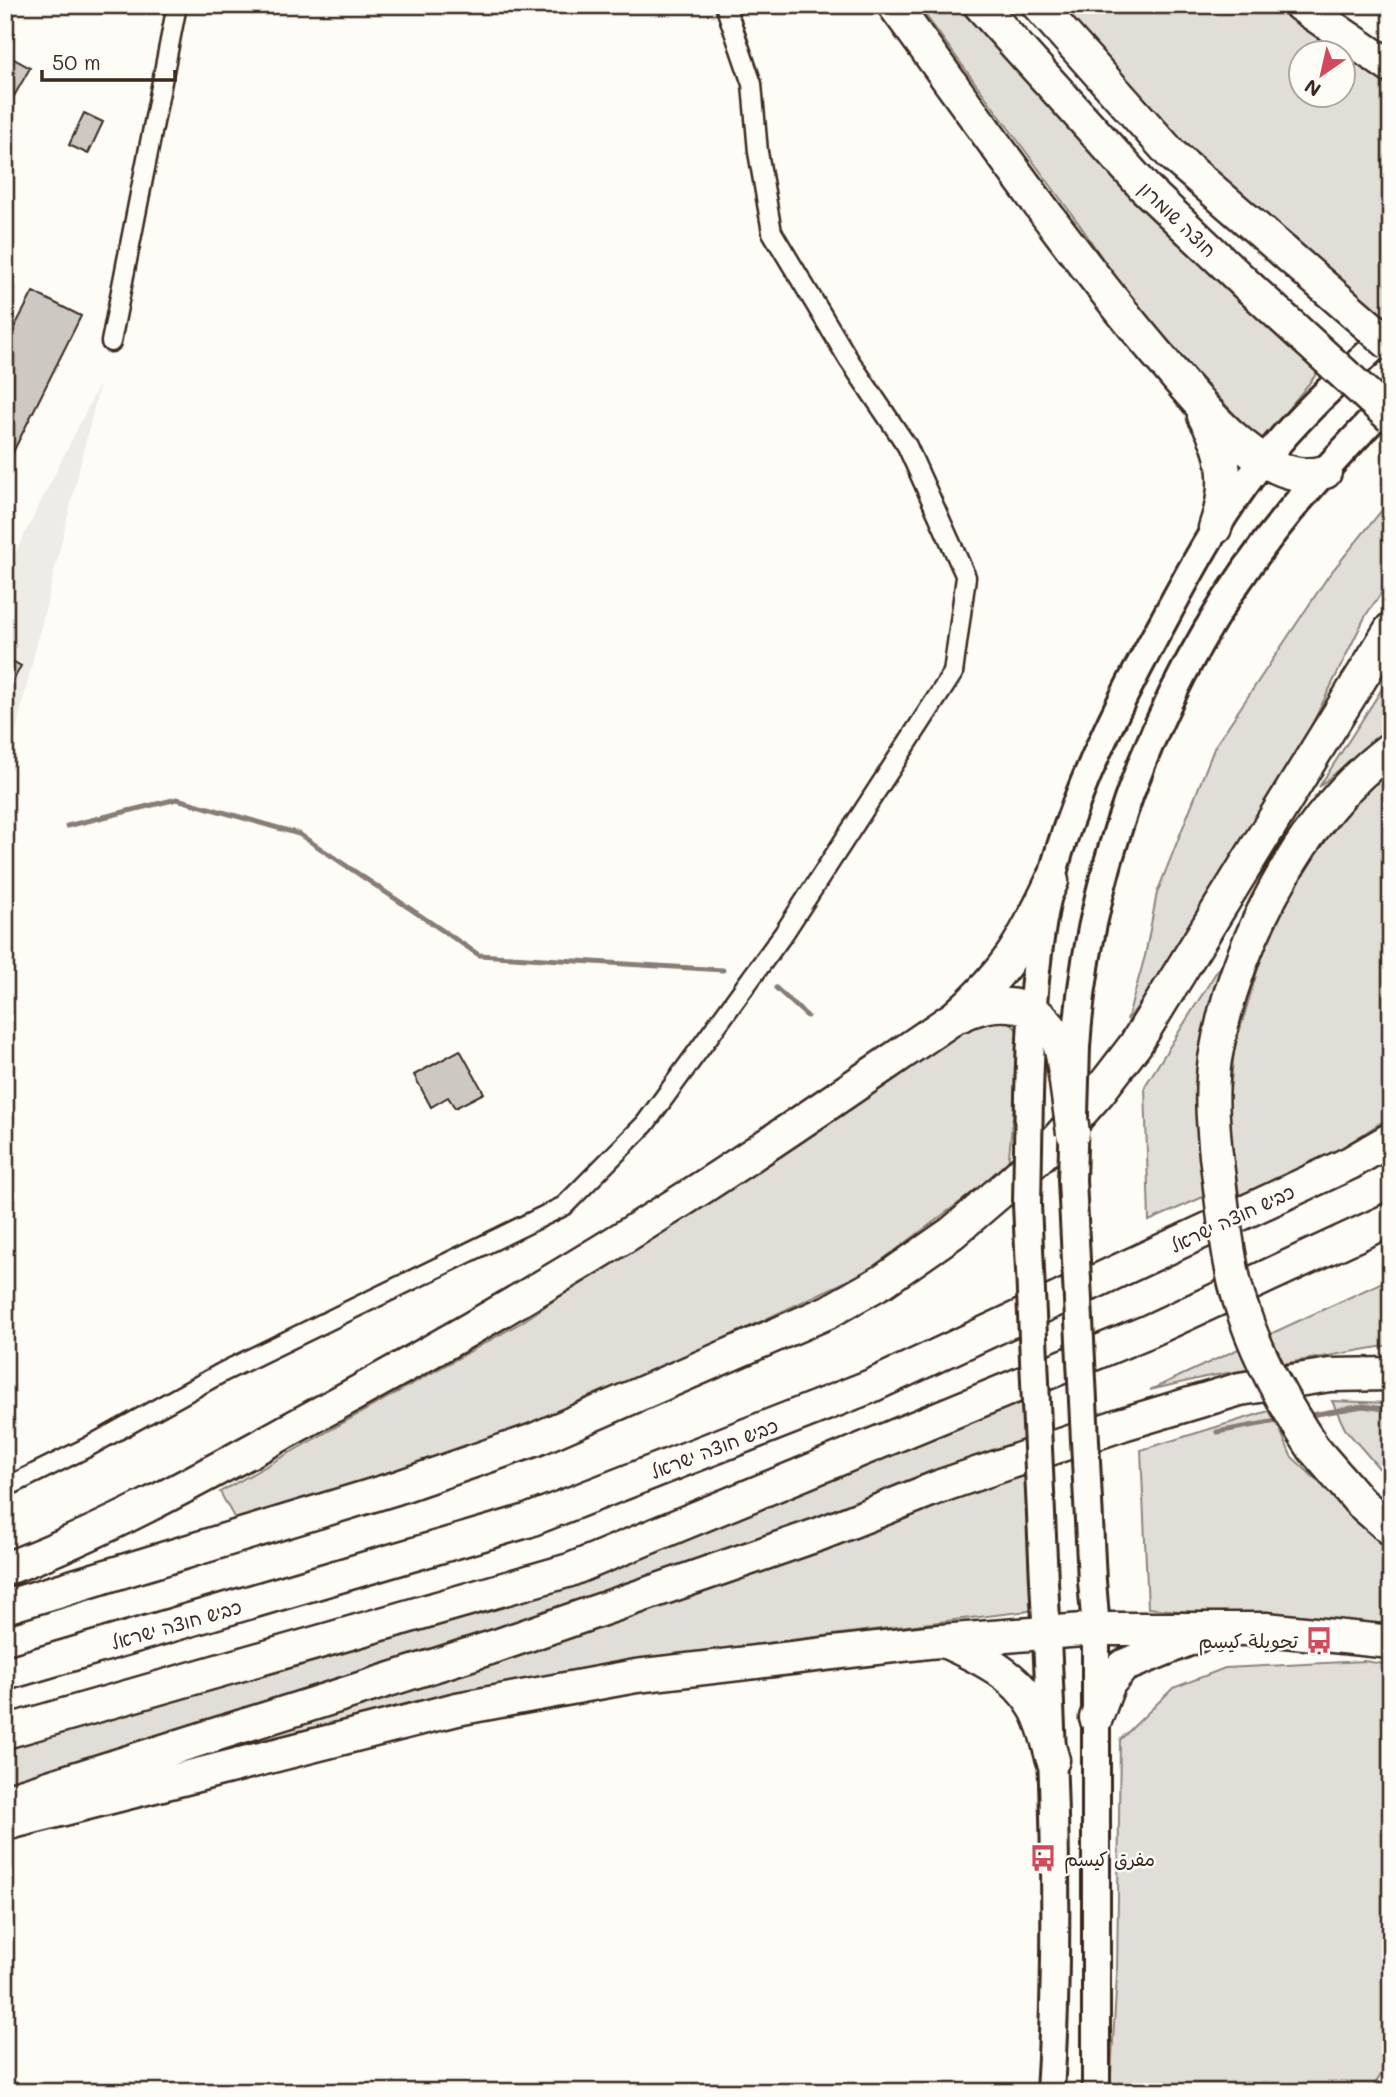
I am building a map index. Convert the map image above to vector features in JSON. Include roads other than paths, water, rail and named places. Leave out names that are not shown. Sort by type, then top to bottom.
[{"type":"highway","points":[[894,5],[1053,225],[1191,394],[1263,460],[1285,472],[1308,477],[1325,472]]},
{"type":"highway","name":"חוצה שומרון","points":[[980,5],[1145,188],[1391,417]]},
{"type":"highway","points":[[1038,5],[1172,155],[1391,345]]},
{"type":"highway","points":[[1300,5],[1391,67]]},
{"type":"highway","points":[[1191,394],[1209,424],[1225,467],[1224,496],[1215,528]]},
{"type":"highway","points":[[5,1607],[396,1488],[534,1440],[828,1312],[883,1281],[952,1233],[1054,1143],[1099,1092],[1135,1045],[1391,629]]},
{"type":"highway","points":[[1391,748],[1362,770],[1317,821],[1278,885],[1250,945],[1227,1004],[1214,1061],[1212,1104],[1216,1156],[1236,1284],[1253,1336],[1287,1409],[1314,1449],[1360,1502],[1391,1529]]},
{"type":"highway","points":[[5,1569],[50,1553],[193,1482],[456,1338],[672,1207],[956,1017],[979,997],[1017,952],[1052,881]]},
{"type":"highway","points":[[956,1017],[972,1010],[1002,1006],[1033,1010],[1052,1027],[1069,1054],[1073,1133]]},
{"type":"highway","name":"כביש חוצה ישראל","points":[[5,1674],[540,1516],[869,1387],[1350,1163],[1391,1139]]},
{"type":"highway","points":[[5,1732],[570,1570],[1149,1331],[1391,1219]]},
{"type":"highway","points":[[5,1801],[496,1646],[820,1534],[941,1486],[1123,1424],[1240,1389],[1330,1375],[1391,1374]]},
{"type":"highway","points":[[5,1824],[457,1709],[636,1676],[943,1640],[1096,1629],[1266,1629],[1391,1642]]},
{"type":"highway","points":[[1096,1718],[1109,1683],[1123,1666],[1216,1629]]},
{"type":"highway","points":[[943,1640],[981,1658],[1022,1688],[1037,1710],[1053,1760]]},
{"type":"main road","points":[[1050,2092],[1057,1979],[1053,1760],[1027,1204],[1029,1096],[1038,947],[1060,849],[1099,748],[1139,665],[1215,528],[1263,460],[1308,410],[1391,332]]},
{"type":"main road","points":[[1069,1054],[1085,950],[1105,872],[1137,776],[1184,671],[1227,600],[1290,511],[1391,400]]},
{"type":"main road","points":[[1073,1133],[1096,1629],[1096,2092]]},
{"type":"street","points":[[111,342],[177,5]]},
{"type":"street","points":[[5,1488],[86,1448],[223,1372],[564,1206],[653,1113],[784,933],[953,673],[966,576],[907,446],[849,360],[772,232],[758,152],[752,84],[725,5]]},
{"type":"waterway","points":[[67,826],[177,799],[299,834],[479,955],[723,970]]},
{"type":"waterway","points":[[776,988],[807,1016]]},
{"type":"waterway","points":[[1306,1416],[1363,1406],[1391,1410]]},
{"type":"waterway","points":[[1217,1432],[1282,1420]]},
{"type":"place","name":"تحويلة كيسِم","points":[[1319,1640]]},
{"type":"place","name":"مفرق كيسم","points":[[1043,1858]]}]
